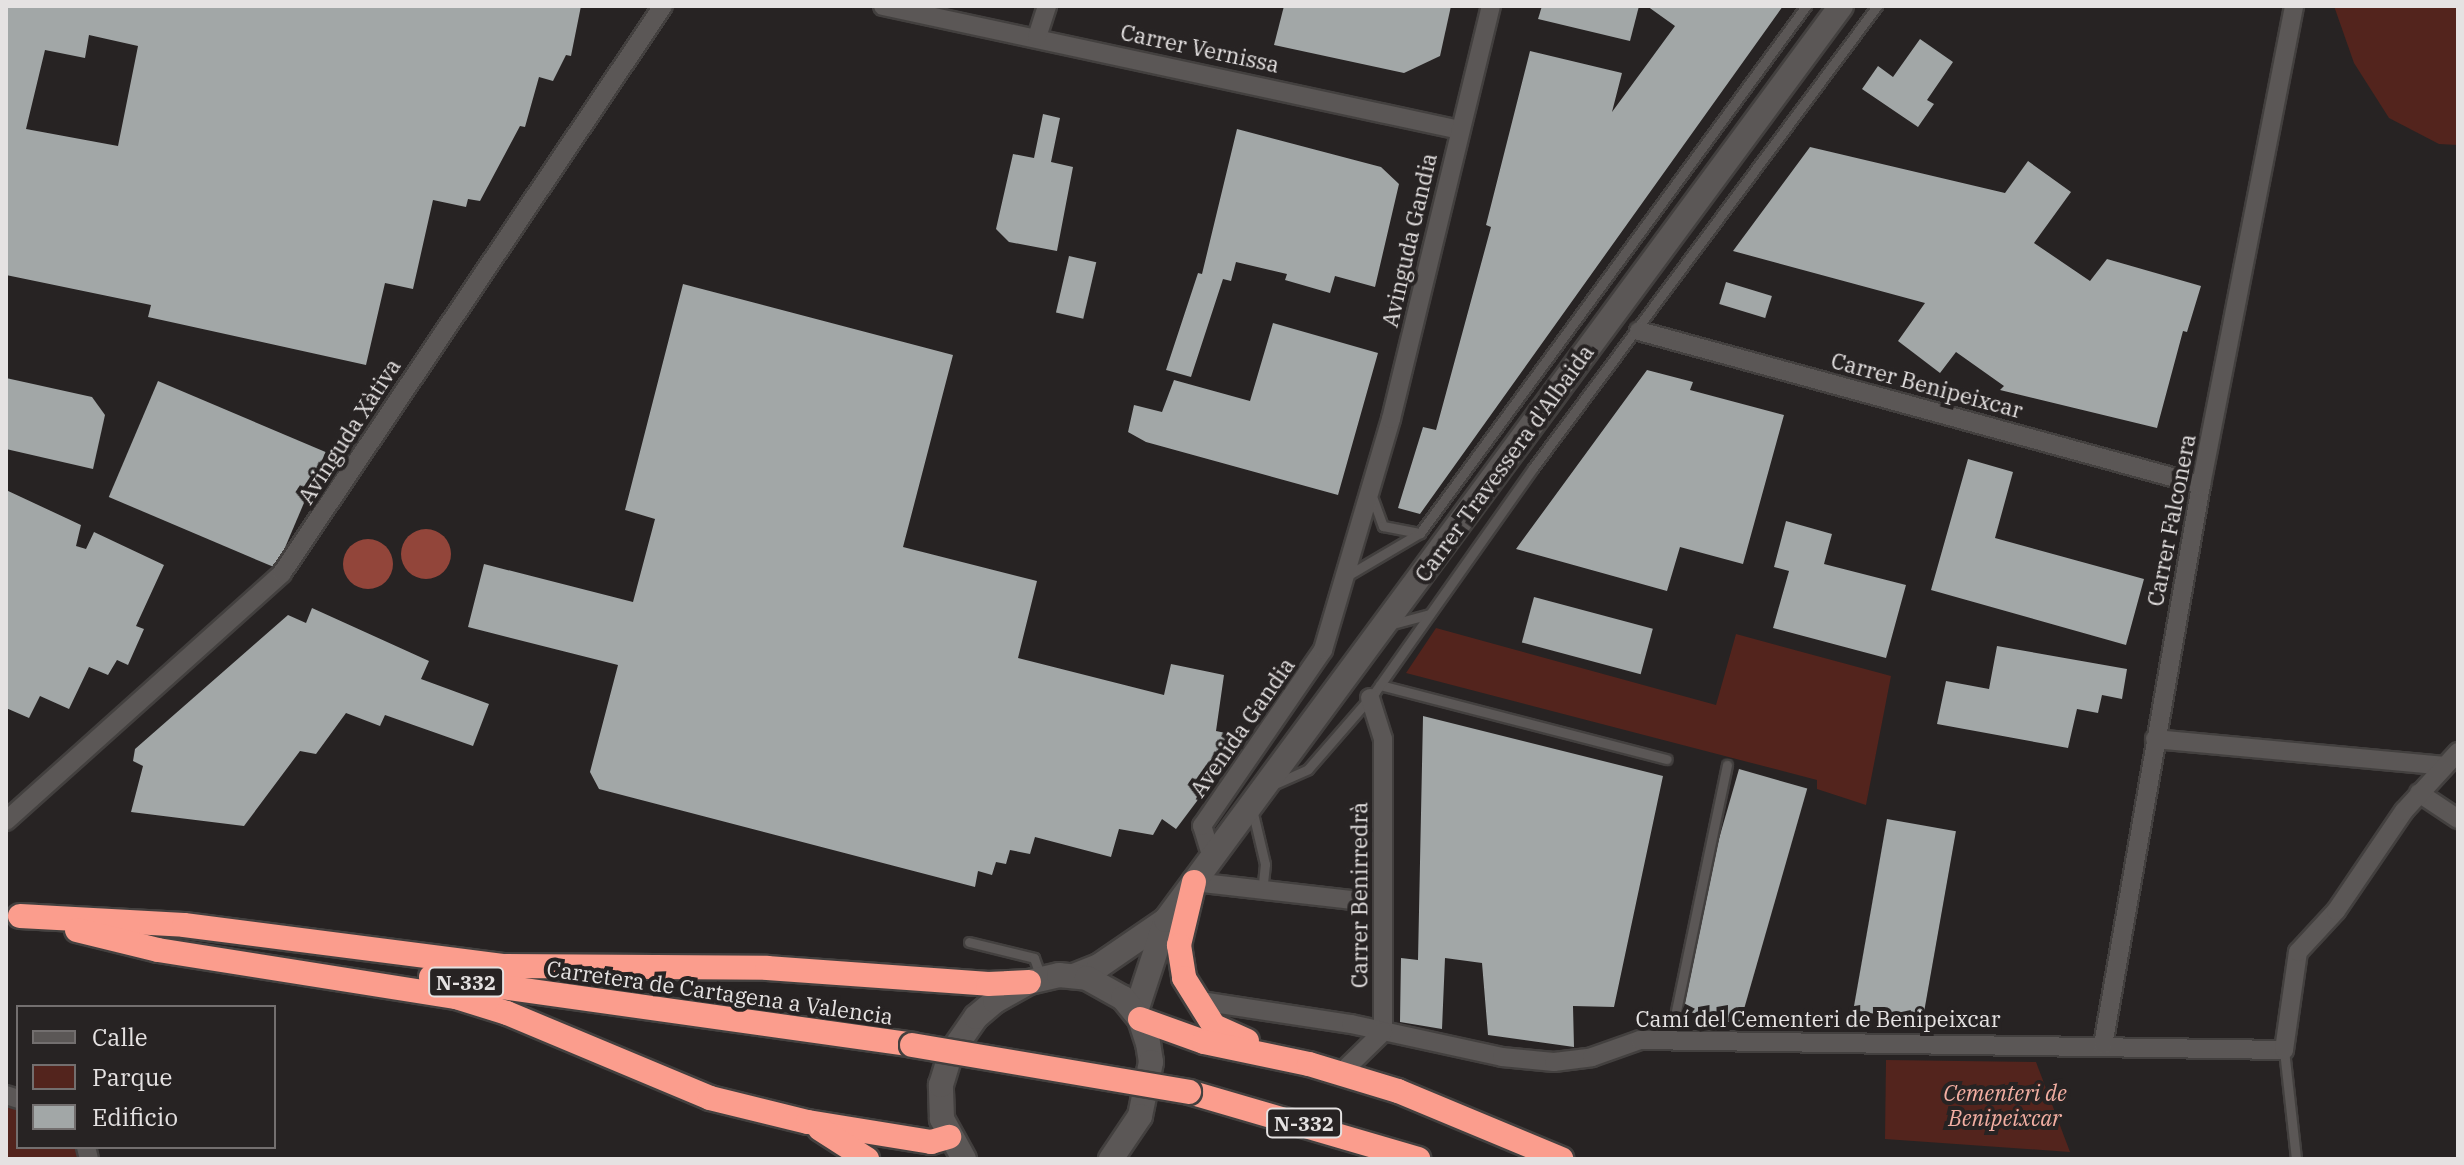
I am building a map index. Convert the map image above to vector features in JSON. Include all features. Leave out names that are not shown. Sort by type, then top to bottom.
[{"type":"highway","points":[[1194,882],[1179,945],[1192,998],[1214,1026],[1309,1064]]},
{"type":"highway","points":[[13,914],[184,925],[506,966],[767,968],[988,984],[1035,980]]},
{"type":"highway","points":[[13,914],[158,950],[456,997],[507,1013],[710,1098],[808,1122],[931,1142],[955,1151]]},
{"type":"highway","name":"Carretera de Cartagena a Valencia","points":[[13,914],[912,1045],[1189,1092],[1418,1159]]},
{"type":"highway","points":[[1138,1015],[1204,1042],[1309,1064],[1398,1091],[1561,1159]]},
{"type":"highway","points":[[808,1122],[867,1159]]},
{"type":"main road","name":"Carrer Travessera d'Albaida","points":[[1074,976],[1099,966],[1166,920],[1841,6]]},
{"type":"main road","name":"Carrer Travessera d'Albaida","points":[[1138,1015],[1166,920]]},
{"type":"main road","points":[[955,1151],[940,1103],[951,1053],[976,1017],[1035,980],[1074,976],[1111,989],[1138,1015],[1150,1051],[1149,1078],[1140,1116],[1111,1159]]},
{"type":"street","name":"Avinguda Xàtiva","points":[[6,821],[282,573],[663,6]]},
{"type":"street","name":"Carrer Vernissa","points":[[883,6],[1460,130]]},
{"type":"street","points":[[1037,37],[1047,6]]},
{"type":"street","name":"Avinguda Gandia","points":[[1373,486],[1491,6]]},
{"type":"street","name":"Carrer Falconera","points":[[2103,1045],[2201,485],[2294,6]]},
{"type":"street","name":"Carrer Benipeixcar","points":[[1639,331],[2201,485]]},
{"type":"street","name":"Avenida Gandia","points":[[1212,858],[1202,826],[1313,669],[1362,503],[1373,486]]},
{"type":"street","name":"Carrer Benirredrà","points":[[1375,692],[1383,759],[1383,1032]]},
{"type":"street","points":[[2155,739],[2451,759]]},
{"type":"street","points":[[2284,1050],[2298,952],[2336,911],[2419,793],[2451,759]]},
{"type":"street","points":[[2419,793],[2458,819]]},
{"type":"street","points":[[1194,882],[1353,900]]},
{"type":"street","name":"Camí del Cementeri de Benipeixcar","points":[[1207,1002],[1383,1032],[1502,1057],[1554,1062],[1592,1057],[1631,1041],[1670,1040],[2284,1050]]},
{"type":"street","points":[[1341,1073],[1383,1032]]},
{"type":"lane","points":[[1341,580],[1420,533],[1806,6]]},
{"type":"lane","points":[[1262,891],[1262,840],[1256,798],[1308,769],[1375,692],[1877,6]]},
{"type":"lane","points":[[1373,486],[1380,523],[1390,530],[1420,533]]},
{"type":"lane","points":[[1382,627],[1430,614]]},
{"type":"lane","points":[[1375,692],[1667,759]]},
{"type":"lane","points":[[1670,1040],[1727,765]]},
{"type":"lane","points":[[969,942],[1034,958],[1035,980]]},
{"type":"lane","points":[[2284,1050],[2296,1159]]},
{"type":"green space","points":[[2334,6],[2458,6],[2458,145],[2439,144],[2389,118],[2354,63]]},
{"type":"green space","points":[[1436,628],[1716,705],[1736,634],[1891,676],[1866,805],[1817,789],[1817,780],[1406,673]]},
{"type":"green space","name":"Cementeri de Benipeixcar","points":[[1886,1060],[2036,1062],[2070,1152],[1885,1139]]},
{"type":"green space","points":[[6,1106],[16,1109],[16,1149],[77,1149],[79,1159],[6,1159]]},
{"type":"shaded area","points":[[416,530],[436,530],[450,544],[450,564],[436,578],[416,578],[402,564],[402,544]]},
{"type":"shaded area","points":[[358,540],[378,540],[392,554],[392,574],[378,588],[358,588],[344,574],[344,554]]},
{"type":"building","points":[[6,6],[581,6],[571,56],[566,55],[553,81],[539,77],[525,127],[520,126],[480,201],[468,199],[466,207],[433,200],[413,289],[385,283],[366,365],[148,317],[151,305],[6,275]],"holes":[[[89,35],[138,46],[118,146],[26,129],[45,50],[85,58]]]},
{"type":"building","points":[[1284,6],[1451,6],[1440,56],[1404,73],[1274,45]]},
{"type":"building","points":[[1542,6],[1639,6],[1630,41],[1538,19]]},
{"type":"building","points":[[1647,6],[1783,6],[1420,514],[1398,508],[1423,427],[1436,430],[1491,227],[1486,225],[1530,51],[1622,73],[1612,112],[1675,26]]},
{"type":"building","points":[[1920,39],[1953,62],[1927,100],[1934,104],[1918,127],[1862,89],[1878,66],[1893,77]]},
{"type":"building","points":[[1043,114],[1060,118],[1051,162],[1073,167],[1057,251],[1009,242],[996,229],[1013,154],[1034,158]]},
{"type":"building","points":[[1237,129],[1381,167],[1399,184],[1375,287],[1335,276],[1330,293],[1285,280],[1287,274],[1236,262],[1231,281],[1223,279],[1191,377],[1166,370],[1198,273],[1202,274]]},
{"type":"building","points":[[1810,147],[2005,193],[2028,161],[2071,192],[2034,243],[2090,281],[2107,259],[2201,286],[2187,332],[2183,331],[2157,428],[2000,390],[2004,386],[1956,352],[1940,373],[1898,341],[1925,303],[1733,251]]},
{"type":"building","points":[[1069,256],[1096,262],[1083,319],[1056,313]]},
{"type":"building","points":[[1726,282],[1772,296],[1765,318],[1719,304]]},
{"type":"building","points":[[683,284],[953,355],[903,547],[1037,581],[1018,658],[1164,695],[1171,664],[1224,675],[1216,731],[1245,737],[1176,829],[1162,819],[1153,835],[1119,829],[1111,857],[1035,837],[1030,854],[1010,850],[1006,864],[996,862],[992,875],[978,871],[975,887],[599,789],[590,772],[618,665],[468,627],[484,564],[633,602],[655,519],[625,510]]},
{"type":"building","points":[[1273,323],[1378,353],[1338,495],[1146,442],[1128,432],[1134,405],[1162,412],[1174,380],[1250,401]]},
{"type":"building","points":[[1647,370],[1693,382],[1690,390],[1784,415],[1743,564],[1680,547],[1667,591],[1516,549]]},
{"type":"building","points":[[6,378],[92,397],[105,415],[93,469],[6,449]]},
{"type":"building","points":[[158,381],[326,452],[276,568],[109,497]]},
{"type":"building","points":[[1968,459],[2013,472],[1995,538],[2144,579],[2126,645],[1931,590]]},
{"type":"building","points":[[6,490],[81,525],[76,546],[86,549],[94,532],[164,565],[136,626],[144,629],[128,665],[117,660],[108,675],[89,667],[69,709],[40,696],[29,718],[6,708]]},
{"type":"building","points":[[1786,521],[1832,534],[1824,564],[1906,585],[1886,658],[1773,628],[1789,571],[1774,567]]},
{"type":"building","points":[[1534,597],[1653,629],[1641,674],[1522,642]]},
{"type":"building","points":[[312,608],[429,661],[421,679],[489,704],[473,746],[385,715],[380,726],[346,713],[316,754],[300,751],[244,826],[131,812],[143,766],[133,761],[135,749],[288,615],[306,623]]},
{"type":"building","points":[[1997,646],[2127,669],[2122,699],[2102,695],[2098,713],[2077,709],[2068,748],[1937,724],[1946,681],[1989,689]]},
{"type":"building","points":[[1423,716],[1663,776],[1614,1007],[1573,1006],[1574,1047],[1488,1035],[1482,963],[1445,958],[1442,1029],[1400,1022],[1401,958],[1418,960]]},
{"type":"building","points":[[1739,769],[1807,789],[1739,1026],[1671,1006]]},
{"type":"building","points":[[1887,819],[1956,831],[1922,1022],[1853,1010]]}]
